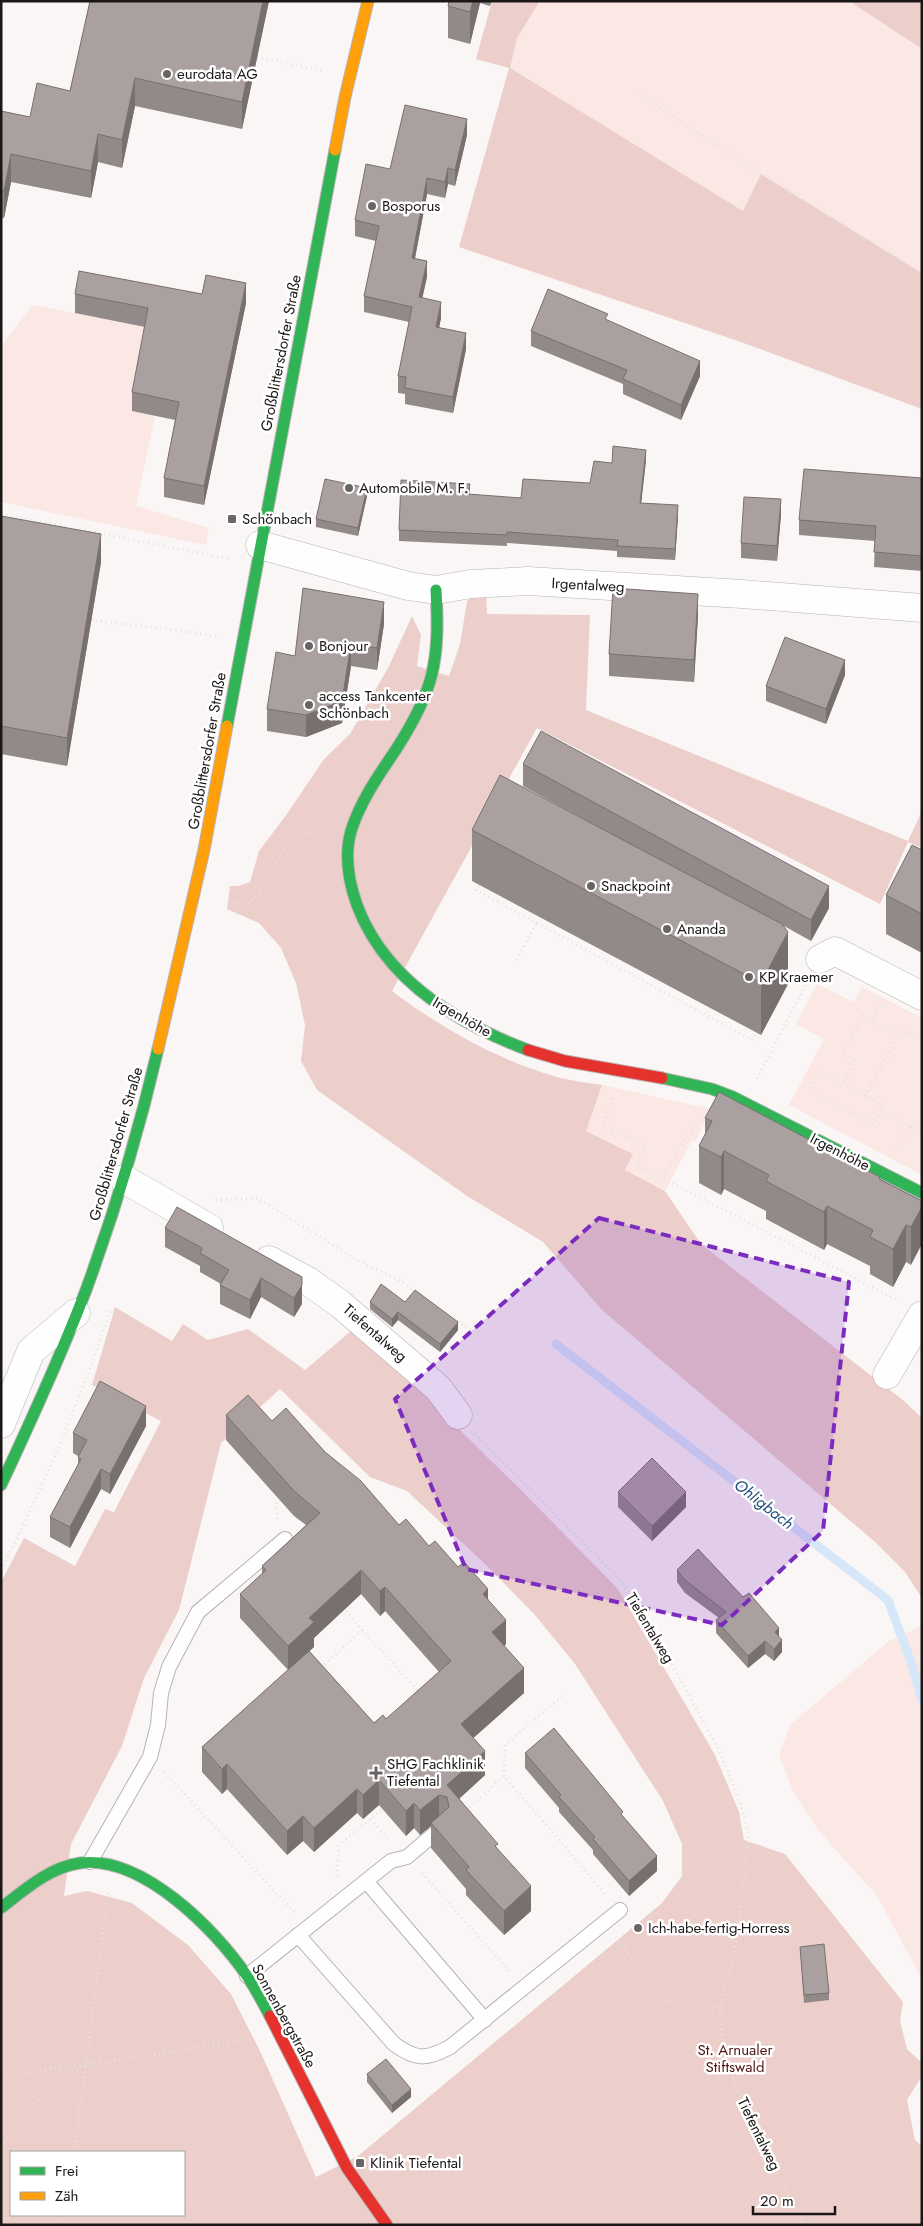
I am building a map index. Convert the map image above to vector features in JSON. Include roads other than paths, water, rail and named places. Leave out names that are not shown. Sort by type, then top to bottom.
[{"type":"street","name":"Großblittersdorfer Straße","points":[[1,1485],[76,1313],[124,1179],[156,1057],[204,850],[349,77],[368,1]]},
{"type":"street","name":"Irgentalweg","points":[[260,545],[408,586],[436,590],[471,584],[528,582],[742,594],[922,608]]},
{"type":"street","name":"Irgenhöhe","points":[[436,590],[437,661],[428,690],[416,716],[364,801],[350,840],[347,855],[351,886],[359,912],[370,935],[402,977],[446,1010],[492,1035],[564,1061],[712,1089],[745,1102],[922,1193]]},
{"type":"street","points":[[813,955],[835,950],[922,996]]},
{"type":"street","name":"Tiefentalweg","points":[[124,1179],[308,1282],[339,1303],[438,1388],[458,1415]]},
{"type":"street","points":[[887,1375],[913,1309]]},
{"type":"street","points":[[1,1424],[31,1350],[76,1313]]},
{"type":"street","name":"Sonnenbergstraße","points":[[1,1908],[34,1881],[61,1868],[90,1862],[119,1869],[161,1888],[185,1908],[247,1976],[273,2022],[347,2168],[387,2225]]},
{"type":"lane","points":[[806,984],[813,955]]},
{"type":"lane","points":[[90,1862],[150,1757],[158,1725],[161,1693],[169,1667],[198,1612],[285,1539]]},
{"type":"lane","points":[[247,1976],[391,1861],[408,1857],[440,1828]]},
{"type":"lane","points":[[366,1882],[485,2020]]},
{"type":"lane","points":[[303,1931],[394,2044],[406,2053],[420,2058],[438,2054],[450,2047],[620,1910]]},
{"type":"waterway","name":"Ohligbach","points":[[556,1344],[888,1600],[911,1662],[922,1700]]},
{"type":"place","name":"eurodata AG","points":[[167,74]]},
{"type":"place","name":"Bosporus","points":[[372,206]]},
{"type":"place","name":"Automobile M. F.","points":[[349,488]]},
{"type":"place","name":"Schönbach","points":[[232,519]]},
{"type":"place","name":"Bonjour","points":[[309,646]]},
{"type":"place","name":"access Tankcenter Schönbach","points":[[309,705]]},
{"type":"place","name":"Snackpoint","points":[[591,886]]},
{"type":"place","name":"Ananda","points":[[667,929]]},
{"type":"place","name":"KP Kraemer","points":[[749,977]]},
{"type":"place","name":"SHG Fachklinik Tiefental","points":[[376,1773]]},
{"type":"place","name":"Ich-habe-fertig-Horress","points":[[638,1928]]},
{"type":"place","name":"Klinik Tiefental","points":[[360,2163]]},
{"type":"park label","name":"St. Arnualer Stiftswald","points":[[735,2058]]}]
